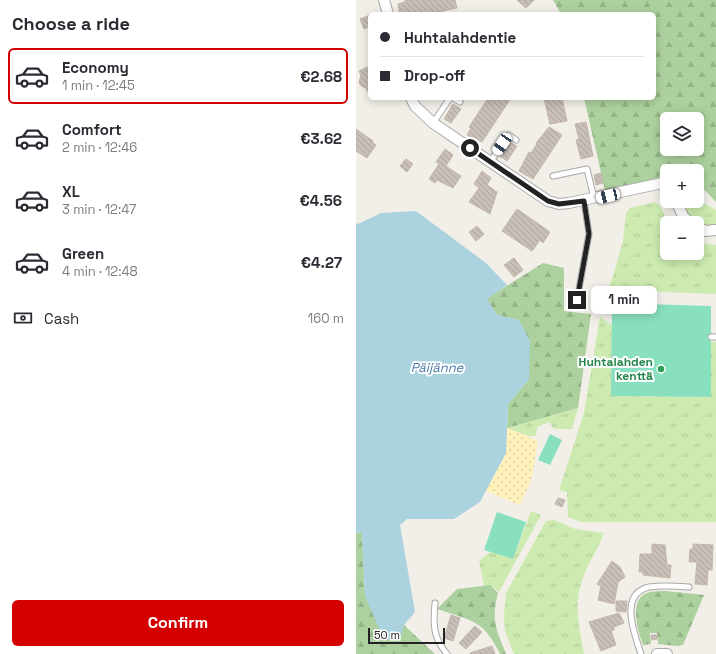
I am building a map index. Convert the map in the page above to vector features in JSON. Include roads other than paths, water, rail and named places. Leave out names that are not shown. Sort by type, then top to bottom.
[{"type":"street","points":[[384,0],[387,12]]},
{"type":"street","points":[[412,100],[415,106],[433,123],[548,201],[559,204],[589,200],[660,179]]},
{"type":"street","points":[[704,230],[716,230]]},
{"type":"street","points":[[657,654],[668,654]]},
{"type":"lane","points":[[433,123],[449,100]]},
{"type":"lane","points":[[456,100],[460,102]]},
{"type":"lane","points":[[490,162],[509,135],[516,140]]},
{"type":"lane","points":[[553,176],[587,169],[589,234],[577,300]]},
{"type":"lane","points":[[641,654],[630,614],[632,602],[635,597],[638,593],[648,587],[689,587]]},
{"type":"lane","points":[[434,603],[433,630],[440,645],[447,654]]},
{"type":"water","name":"Päijänne","points":[[416,211],[486,263],[507,285],[487,299],[497,315],[519,320],[530,341],[529,379],[508,404],[506,453],[480,502],[454,519],[407,519],[400,525],[415,612],[404,625],[400,639],[384,640],[365,596],[362,532],[356,533],[356,223],[358,224],[381,213]]},
{"type":"place","name":"Huhtalahden kenttä","points":[[661,369]]}]
